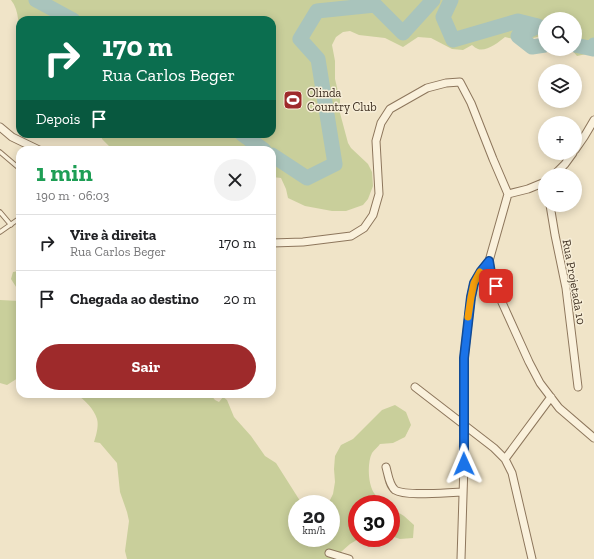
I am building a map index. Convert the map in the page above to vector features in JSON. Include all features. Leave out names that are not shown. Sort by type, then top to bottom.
[{"type":"street","points":[[276,243],[303,242],[351,236],[364,228],[373,215],[379,194],[376,141],[381,123],[390,109],[427,88],[446,83],[460,82],[471,103],[508,194],[489,261],[474,283],[471,297],[464,358],[461,559]]},
{"type":"street","points":[[582,140],[594,120]]},
{"type":"street","points":[[0,127],[12,136],[31,146]]},
{"type":"street","points":[[562,168],[569,160]]},
{"type":"street","points":[[508,194],[538,185]]},
{"type":"street","name":"Rua Projetada 10","points":[[551,212],[566,288],[578,387]]},
{"type":"street","points":[[489,261],[491,273],[503,306],[540,383],[559,408],[594,438]]},
{"type":"street","points":[[415,387],[494,448],[505,460],[512,473],[532,559]]},
{"type":"street","points":[[505,460],[551,397]]},
{"type":"street","points":[[386,467],[390,483],[395,489],[402,493],[463,492]]},
{"type":"street","points":[[329,553],[349,559]]},
{"type":"lane","points":[[0,152],[16,166]]},
{"type":"lane","points":[[0,212],[11,225]]},
{"type":"lane","points":[[0,232],[16,221]]},
{"type":"green space","points":[[11,0],[594,0],[594,45],[591,53],[582,55],[582,12],[538,12],[538,37],[522,41],[505,37],[492,46],[481,50],[472,45],[463,50],[452,49],[431,38],[418,37],[403,47],[385,38],[359,35],[350,31],[343,32],[336,37],[332,45],[335,61],[335,79],[340,100],[340,113],[348,143],[351,148],[368,164],[372,172],[373,186],[368,199],[363,205],[346,211],[332,211],[305,206],[288,198],[281,178],[276,177],[276,146],[109,146],[102,139],[276,138],[276,16],[17,16],[16,9]]},
{"type":"green space","points":[[13,272],[16,272],[16,287],[11,279]]},
{"type":"green space","points":[[0,300],[16,301],[16,379],[7,385],[0,383]]},
{"type":"green space","points":[[82,398],[213,398],[219,402],[222,398],[224,398],[227,400],[234,417],[251,436],[265,456],[276,463],[296,495],[288,495],[288,547],[340,547],[340,495],[332,495],[335,482],[335,456],[341,445],[353,439],[382,410],[395,405],[406,412],[411,425],[405,437],[393,443],[380,444],[372,453],[369,462],[369,479],[372,489],[376,495],[348,495],[348,546],[333,559],[127,559],[125,551],[129,521],[120,492],[117,463],[100,443],[94,442],[98,422],[89,405]]},
{"type":"green space","points":[[400,514],[414,525],[413,538],[400,539]]},
{"type":"waterway","points":[[36,0],[66,16]]},
{"type":"waterway","points":[[276,158],[307,178],[335,164],[318,59],[300,39],[317,11],[375,5],[403,33],[433,0]]},
{"type":"waterway","points":[[451,0],[443,17],[453,40],[518,21],[538,26]]},
{"type":"waterway","points":[[538,26],[518,36],[532,47],[538,46]]},
{"type":"waterway","points":[[582,47],[593,49],[594,45]]},
{"type":"waterway","points":[[248,138],[258,146]]},
{"type":"slow traffic","points":[[468,317],[474,283],[480,272]]},
{"type":"place","name":"Olinda Country Club","points":[[293,100]]},
{"type":"route","points":[[464,464],[464,358],[471,297],[474,283],[489,261],[491,273],[496,286]]}]
